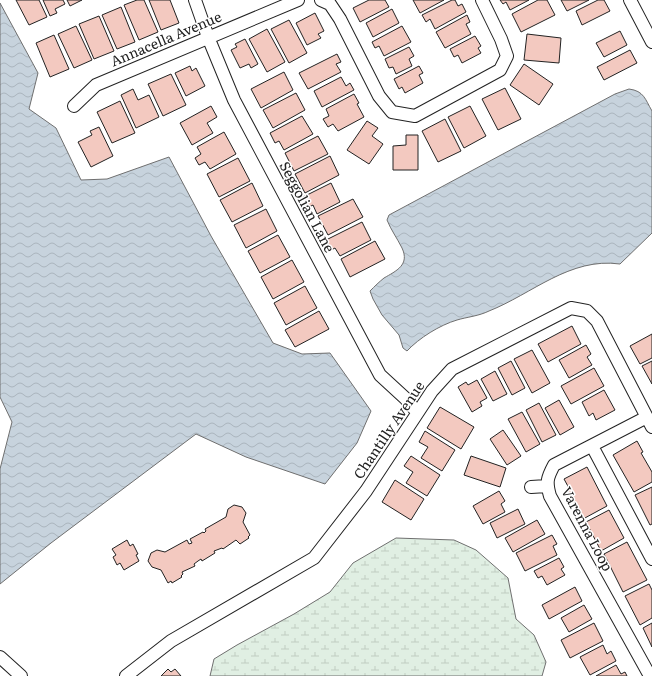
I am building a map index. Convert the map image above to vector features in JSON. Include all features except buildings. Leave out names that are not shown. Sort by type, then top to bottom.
[{"type":"street","name":"Seggolian Lane","points":[[195,0],[208,37],[234,100],[380,376],[405,398],[417,412]]},
{"type":"street","name":"Annacella Avenue","points":[[74,106],[96,85],[298,0]]},
{"type":"street","points":[[321,0],[330,4],[340,19],[379,96],[392,112],[415,116],[500,70],[507,56],[501,39],[482,0]]},
{"type":"street","points":[[630,0],[652,42]]},
{"type":"street","name":"Chantilly Avenue","points":[[126,676],[171,641],[314,558],[366,491],[432,391],[452,369],[570,308],[587,311],[597,322],[649,422]]},
{"type":"street","name":"Varenna Loop","points":[[649,422],[592,446],[554,466],[548,477],[547,486],[550,496],[650,676]]},
{"type":"street","points":[[592,446],[652,559]]},
{"type":"street","points":[[531,487],[547,486]]},
{"type":"street","points":[[0,657],[21,676]]},
{"type":"green space","points":[[396,538],[454,540],[476,550],[508,578],[516,619],[534,635],[546,662],[542,676],[210,676],[214,659],[330,592],[353,563]]},
{"type":"water","points":[[0,3],[38,73],[29,109],[56,128],[81,180],[107,179],[169,157],[211,236],[273,343],[302,354],[330,353],[371,411],[357,443],[325,484],[246,457],[196,434],[51,543],[0,584],[0,469],[12,422],[0,397]]},
{"type":"water","points":[[629,89],[641,94],[646,99],[652,111],[652,233],[620,264],[602,263],[584,266],[568,271],[485,313],[444,325],[424,337],[407,351],[403,348],[399,335],[382,315],[370,291],[384,278],[397,270],[403,263],[404,259],[402,248],[387,220],[389,215],[615,94]]}]
